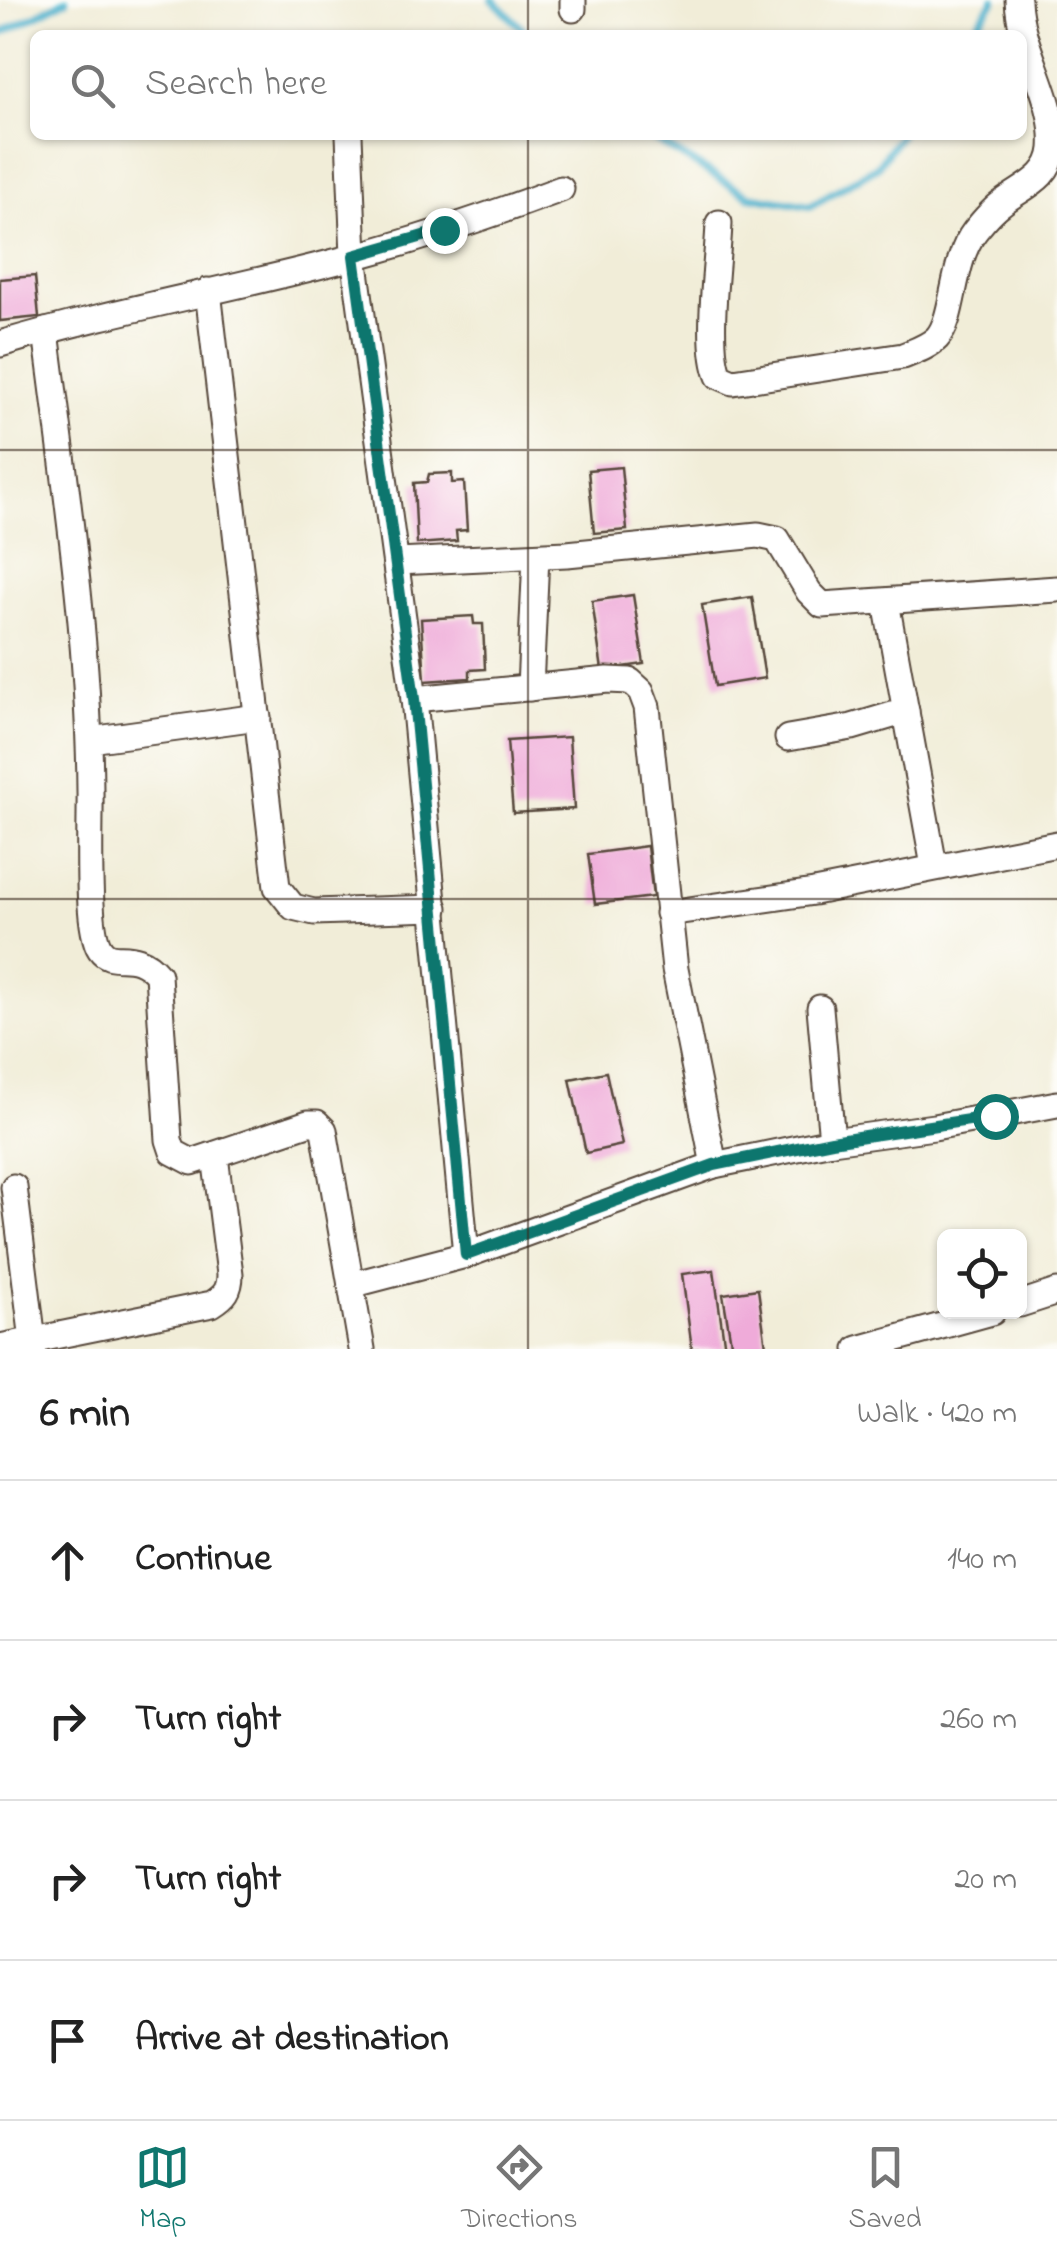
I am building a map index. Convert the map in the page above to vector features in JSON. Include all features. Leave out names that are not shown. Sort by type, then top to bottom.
[{"type":"street","points":[[1018,0],[1026,30]]},
{"type":"street","points":[[719,222],[714,344],[718,376],[733,382],[903,356],[926,346],[940,335],[945,324],[958,260],[974,232],[1000,204],[1046,171],[1053,153],[1053,124],[1027,32]]},
{"type":"street","points":[[349,140],[354,256],[414,699],[466,1255]]},
{"type":"street","points":[[0,344],[354,256],[474,222],[561,189]]},
{"type":"street","points":[[208,291],[272,864],[278,887],[293,907],[314,912],[435,908]]},
{"type":"street","points":[[46,330],[83,628],[96,937],[101,950],[112,958],[136,957],[147,961],[158,975],[172,1152],[192,1162],[308,1122],[317,1123],[324,1130],[362,1349]]},
{"type":"street","points":[[397,562],[536,556],[758,534],[777,539],[809,592],[822,605],[1057,589]]},
{"type":"street","points":[[530,688],[536,556]]},
{"type":"street","points":[[886,602],[934,866]]},
{"type":"street","points":[[414,699],[630,681],[641,691],[646,707],[675,969],[714,1165]]},
{"type":"street","points":[[788,738],[852,727],[906,711]]},
{"type":"street","points":[[90,740],[258,718]]},
{"type":"street","points":[[668,913],[814,892],[1057,844]]},
{"type":"street","points":[[820,1008],[832,1141]]},
{"type":"street","points":[[351,1285],[466,1255],[714,1165],[1057,1104]]},
{"type":"street","points":[[0,1348],[33,1345],[212,1304],[223,1297],[230,1287],[230,1274],[215,1156]]},
{"type":"street","points":[[14,1188],[33,1345]]},
{"type":"street","points":[[1027,1302],[1057,1292]]},
{"type":"street","points":[[858,1349],[967,1319]]},
{"type":"building","points":[[35,276],[39,317],[0,321],[0,279]]},
{"type":"building","points":[[621,467],[627,530],[594,533],[588,470]]},
{"type":"building","points":[[452,473],[452,483],[464,482],[467,530],[456,531],[457,541],[417,544],[414,483],[427,482],[429,474]]},
{"type":"building","points":[[633,595],[644,664],[602,670],[592,601]]},
{"type":"building","points":[[752,597],[765,678],[715,686],[702,605]]},
{"type":"building","points":[[473,616],[474,624],[483,624],[485,669],[470,670],[470,678],[425,681],[421,619]]},
{"type":"building","points":[[569,737],[574,809],[513,813],[507,741]]},
{"type":"building","points":[[647,846],[653,897],[595,904],[588,854]]},
{"type":"building","points":[[606,1072],[622,1145],[586,1153],[570,1079]]},
{"type":"building","points":[[714,1270],[725,1349],[692,1349],[682,1274]]},
{"type":"building","points":[[758,1289],[766,1346],[732,1349],[723,1294]]},
{"type":"waterway","points":[[0,34],[66,0]]},
{"type":"waterway","points":[[493,0],[524,30]]},
{"type":"waterway","points":[[973,30],[994,0]]},
{"type":"waterway","points":[[655,140],[749,196],[810,206],[877,167],[896,140]]},
{"type":"route","points":[[444,230],[354,256],[414,699],[466,1255],[714,1165],[832,1141],[995,1116]]}]
